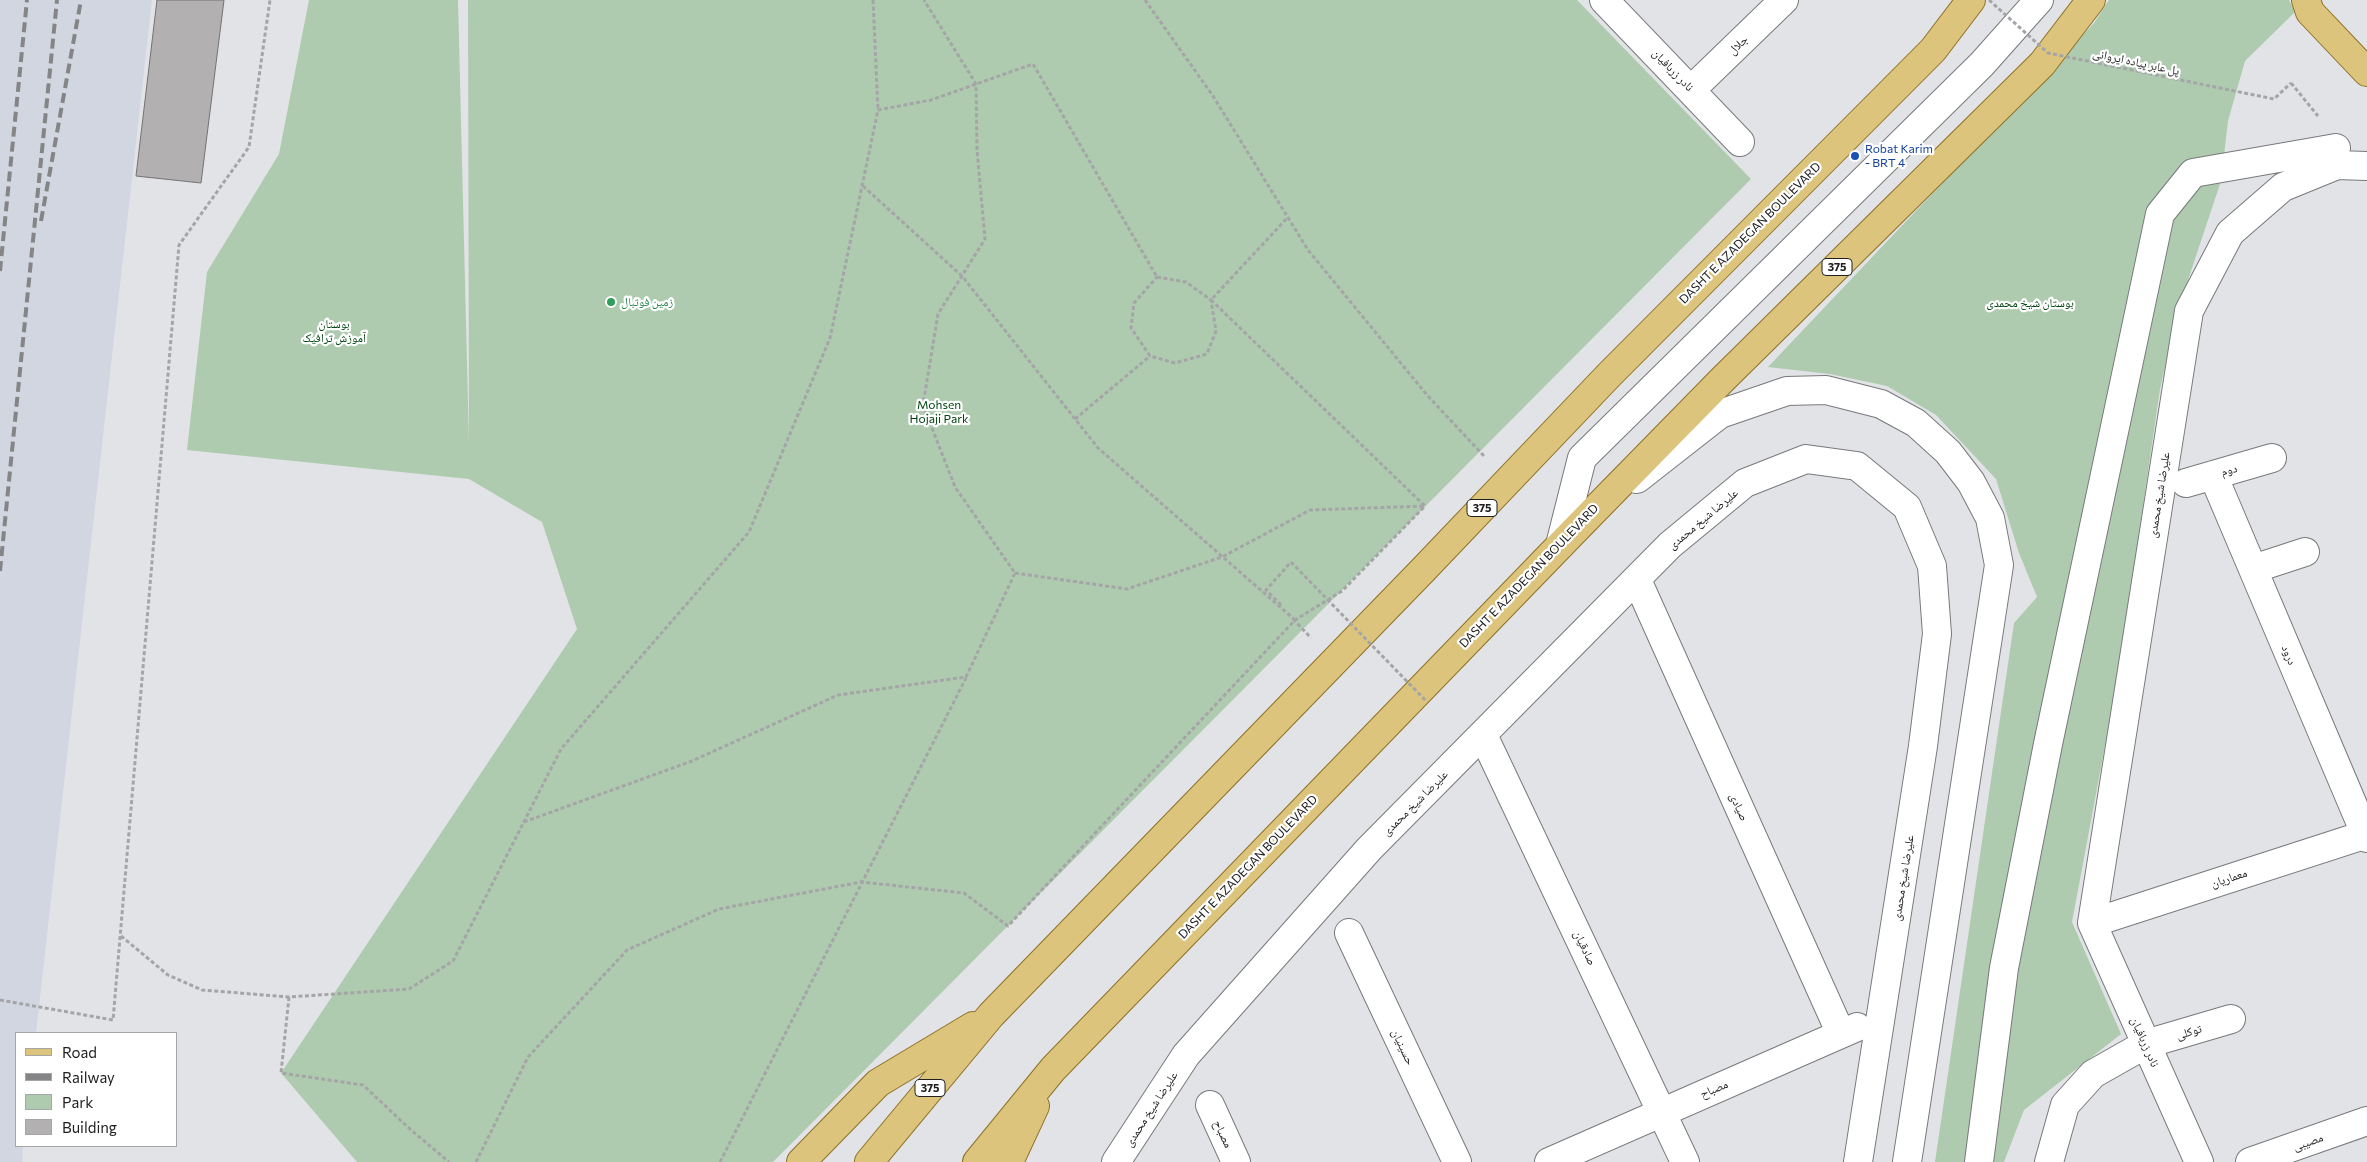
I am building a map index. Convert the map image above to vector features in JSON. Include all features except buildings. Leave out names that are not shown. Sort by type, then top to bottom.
[{"type":"main road","name":"DASHT E AZADEGAN BOULEVARD","points":[[869,1162],[991,1015],[1616,368],[1933,50],[1971,0]]},
{"type":"main road","name":"DASHT E AZADEGAN BOULEVARD","points":[[977,1162],[1053,1069],[1721,381],[2042,64],[2091,0]]},
{"type":"main road","points":[[2306,0],[2310,12],[2367,72]]},
{"type":"main road","points":[[801,1162],[878,1083],[991,1015]]},
{"type":"main road","points":[[1009,1162],[1053,1069]]},
{"type":"street","name":"نادر زربافیان","points":[[1604,0],[1740,142]]},
{"type":"street","name":"جلال","points":[[1692,90],[1784,0]]},
{"type":"street","points":[[1568,537],[1582,458],[1982,64],[2039,0]]},
{"type":"street","points":[[1978,1162],[2004,968],[2048,744],[2160,214],[2193,173],[2336,148]]},
{"type":"street","name":"علیرضا شیخ محمدی","points":[[2092,923],[2189,311],[2230,233],[2283,187],[2337,165],[2367,166]]},
{"type":"street","points":[[1568,537],[1720,414],[1787,391],[1826,390],[1860,398],[1890,409],[1916,423],[1948,452],[1975,489],[1990,518],[1999,565],[1907,1162]]},
{"type":"street","name":"دوم","points":[[2186,483],[2272,458]]},
{"type":"street","name":"علیرضا شیخ محمدی","points":[[1116,1162],[1186,1055],[1369,849],[1670,545],[1745,483],[1806,460],[1858,466],[1907,507],[1932,566],[1937,634],[1923,746],[1858,1162]]},
{"type":"street","name":"درود","points":[[2213,475],[2367,836]]},
{"type":"street","points":[[2253,569],[2305,552]]},
{"type":"street","name":"صیادی","points":[[1636,580],[1841,1034]]},
{"type":"street","name":"صادقیان","points":[[1483,735],[1685,1162]]},
{"type":"street","name":"معماریان","points":[[2092,923],[2367,836]]},
{"type":"street","name":"نادر زربافیان","points":[[2092,923],[2199,1162]]},
{"type":"street","name":"حسینیان","points":[[1348,933],[1457,1162]]},
{"type":"street","name":"مصباح","points":[[1549,1162],[1880,1017]]},
{"type":"street","name":"توکلی","points":[[2146,1044],[2231,1019]]},
{"type":"street","points":[[2049,1162],[2065,1104],[2093,1074],[2146,1044]]},
{"type":"street","name":"مصباح","points":[[1210,1105],[1236,1162]]},
{"type":"street","name":"مصیبی","points":[[2250,1162],[2367,1121]]},
{"type":"path","points":[[0,1000],[113,1020],[179,245],[249,147],[270,0]]},
{"type":"path","points":[[121,936],[168,975],[202,990],[289,997],[409,989],[453,961],[561,748],[749,532],[830,338],[878,110],[873,0]]},
{"type":"path","points":[[924,0],[976,84],[977,150],[985,239],[938,314],[923,405],[955,486],[1015,573],[1127,589],[1222,557],[1310,510],[1425,506]]},
{"type":"path","points":[[1145,0],[1213,96],[1308,250],[1427,395],[1508,481]]},
{"type":"path","name":"پل عابر پیاده ایروانی","points":[[1989,0],[2048,53],[2274,99],[2291,83],[2320,118]]},
{"type":"path","points":[[878,110],[931,100],[1033,64],[1157,277]]},
{"type":"path","points":[[863,186],[962,276],[1098,448],[1295,620]]},
{"type":"path","points":[[1211,300],[1288,217]]},
{"type":"path","points":[[1157,277],[1186,282],[1211,300],[1425,506]]},
{"type":"path","points":[[1157,277],[1134,303],[1131,328],[1150,356],[1175,363],[1207,354],[1216,331],[1211,300]]},
{"type":"path","points":[[1075,419],[1150,356]]},
{"type":"path","points":[[476,1162],[528,1057],[627,950],[719,909],[861,882],[964,893],[1008,926],[1295,620],[1342,591],[1425,506]]},
{"type":"path","points":[[1334,662],[1266,590],[1291,562],[1427,702]]},
{"type":"path","points":[[720,1162],[966,677],[1015,573]]},
{"type":"path","points":[[524,822],[692,761],[838,695],[966,677]]},
{"type":"path","points":[[289,997],[281,1074],[363,1085],[411,1130],[450,1162]]},
{"type":"shaded area","points":[[0,0],[152,0],[36,1032],[15,1032],[15,1147],[23,1147],[22,1162],[0,1162]]},
{"type":"green space","name":"Mohsen Hojaji Park","points":[[309,0],[458,0],[469,443],[468,0],[1577,0],[1751,179],[773,1162],[357,1162],[281,1073],[577,629],[542,522],[469,479],[187,450],[207,272],[279,154]]},
{"type":"green space","name":"بوستان شیخ محمدی","points":[[2109,0],[2289,0],[2295,12],[2245,61],[2228,121],[2221,181],[2178,310],[2160,389],[2119,671],[2072,922],[2121,1034],[2024,1110],[2004,1162],[1935,1162],[2014,623],[2037,597],[2019,553],[1996,479],[1936,415],[1887,386],[1830,374],[1768,367],[2094,23]]},
{"type":"railway","points":[[0,271],[27,0]]},
{"type":"railway","points":[[0,571],[57,0]]},
{"type":"railway","points":[[41,221],[81,0]]},
{"type":"place","name":"Robat Karim - BRT 4","points":[[1855,156]]},
{"type":"place","name":"زمین فوتبال","points":[[611,302]]},
{"type":"park label","name":"بوستان آموزش ترافیک","points":[[334,331]]}]
